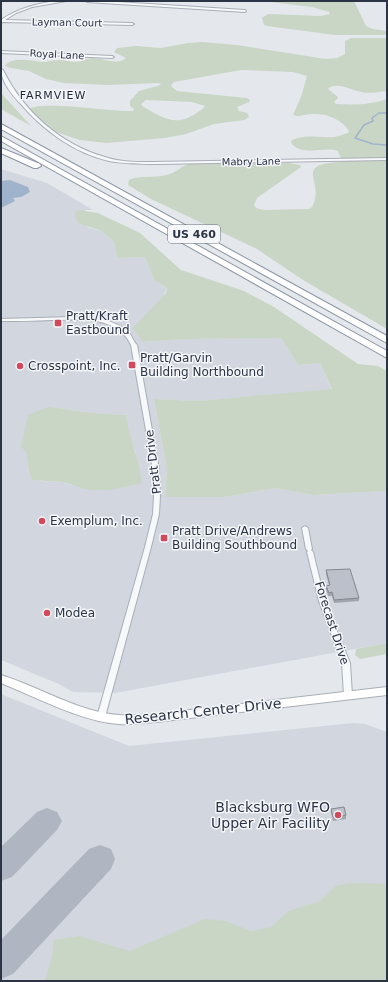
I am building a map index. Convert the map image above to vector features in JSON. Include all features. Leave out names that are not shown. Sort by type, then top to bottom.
[{"type":"highway","name":"US 460","points":[[1,126],[79,171],[387,340]]},
{"type":"highway","name":"US 460","points":[[1,138],[387,355]]},
{"type":"highway","points":[[1,150],[95,191]]},
{"type":"main road","name":"Research Center Drive","points":[[1,679],[81,711],[101,717],[120,720],[156,718],[387,691]]},
{"type":"street","points":[[1,22],[14,13],[27,8],[65,1]]},
{"type":"street","points":[[87,1],[245,11]]},
{"type":"street","name":"Layman Court","points":[[1,22],[132,24]]},
{"type":"street","name":"Royal Lane","points":[[1,52],[112,57]]},
{"type":"street","name":"Mabry Lane","points":[[1,70],[15,94],[44,126],[94,156],[116,161],[158,163],[387,159]]},
{"type":"street","name":"Pratt Drive","points":[[1,320],[77,318],[96,320],[113,324],[130,336],[134,345],[156,470],[156,514],[101,717]]},
{"type":"street","name":"Forecast Drive","points":[[305,528],[322,601],[346,663],[348,696]]},
{"type":"shaded area","points":[[1,169],[47,183],[93,210],[85,210],[87,227],[102,231],[114,242],[117,258],[145,257],[154,280],[167,288],[143,342],[186,339],[281,338],[298,365],[320,363],[332,390],[199,401],[154,399],[167,469],[165,496],[224,497],[276,488],[313,495],[387,491],[387,643],[115,693],[73,692],[59,684],[1,660]],"holes":[[[51,407],[92,413],[126,415],[128,431],[136,454],[71,485],[63,482],[40,481],[29,472],[26,451]]]},
{"type":"shaded area","points":[[1,694],[129,746],[353,723],[365,724],[387,732],[387,981],[1,981]]},
{"type":"green space","points":[[262,1],[354,1],[366,26],[373,29],[387,31],[387,35],[335,35],[267,26],[264,25],[262,18],[268,14],[321,16],[330,14],[329,12],[312,7]]},
{"type":"green space","points":[[351,38],[387,38],[387,91],[364,93],[338,86],[330,87],[328,89],[338,97],[334,102],[336,104],[362,104],[387,99],[387,329],[303,280],[257,249],[151,199],[128,185],[129,180],[134,178],[166,175],[189,164],[289,163],[300,165],[301,167],[257,198],[254,205],[256,208],[264,210],[309,209],[312,207],[316,189],[313,171],[317,167],[325,164],[339,162],[341,158],[338,151],[302,150],[292,144],[291,141],[302,137],[339,136],[348,133],[349,131],[338,120],[328,116],[317,114],[298,116],[293,115],[301,97],[307,76],[293,72],[241,70],[174,82],[171,85],[177,91],[247,98],[250,100],[249,102],[237,107],[239,111],[247,113],[249,117],[244,120],[214,124],[186,134],[165,138],[106,143],[80,140],[56,132],[29,109],[47,106],[62,106],[133,111],[134,109],[130,106],[130,101],[139,91],[161,85],[159,83],[107,85],[64,83],[46,79],[29,71],[5,66],[12,61],[17,60],[41,62],[60,60],[75,62],[97,58],[115,62],[126,58],[114,52],[117,48],[136,46],[161,48],[202,42],[237,45],[326,59],[337,58],[345,54],[345,41]],"holes":[[[146,100],[192,102],[205,106],[198,112],[183,120],[170,120],[142,106],[141,104]]]},
{"type":"green space","points":[[1,93],[31,126],[1,109]]},
{"type":"green space","points":[[78,210],[98,213],[140,233],[181,270],[244,291],[274,307],[358,364],[378,366],[387,371],[387,491],[313,495],[276,488],[224,497],[165,497],[167,469],[154,399],[199,401],[332,389],[320,363],[298,365],[281,338],[186,339],[143,342],[133,328],[166,293],[167,288],[154,280],[145,257],[117,258],[114,242],[102,231],[78,223],[75,217],[75,212]]},
{"type":"green space","points":[[51,407],[92,413],[126,415],[129,432],[139,465],[142,483],[110,490],[89,490],[63,482],[32,480],[29,472],[26,451],[21,447],[28,415]]},
{"type":"green space","points":[[387,643],[387,654],[360,659],[355,655],[356,649]]},
{"type":"green space","points":[[352,883],[387,884],[387,981],[45,981],[52,957],[54,940],[79,936],[130,951],[205,919],[225,921],[251,931],[271,927],[289,911],[320,901],[335,886]]},
{"type":"water","points":[[10,180],[28,187],[30,192],[21,197],[13,198],[15,201],[1,208],[1,181]]},
{"type":"building","points":[[350,569],[359,598],[334,600],[332,592],[329,593],[326,586],[330,585],[326,570]]},
{"type":"building","points":[[344,807],[346,815],[333,817],[331,809]]},
{"type":"waterway","points":[[387,113],[379,113],[372,118],[373,121],[364,125],[355,138],[373,144],[387,145]]},
{"type":"taxiway","points":[[1,867],[47,821]]},
{"type":"taxiway","points":[[1,963],[100,859]]},
{"type":"place","name":"Pratt/Kraft Eastbound","points":[[58,323]]},
{"type":"place","name":"Pratt/Garvin Building Northbound","points":[[132,365]]},
{"type":"place","name":"Crosspoint, Inc.","points":[[20,366]]},
{"type":"place","name":"Exemplum, Inc.","points":[[42,521]]},
{"type":"place","name":"Pratt Drive/Andrews Building Southbound","points":[[164,538]]},
{"type":"place","name":"Modea","points":[[47,613]]},
{"type":"place","name":"Blacksburg WFO Upper Air Facility","points":[[338,815]]},
{"type":"district","name":"FARMVIEW","points":[[53,95]]}]
